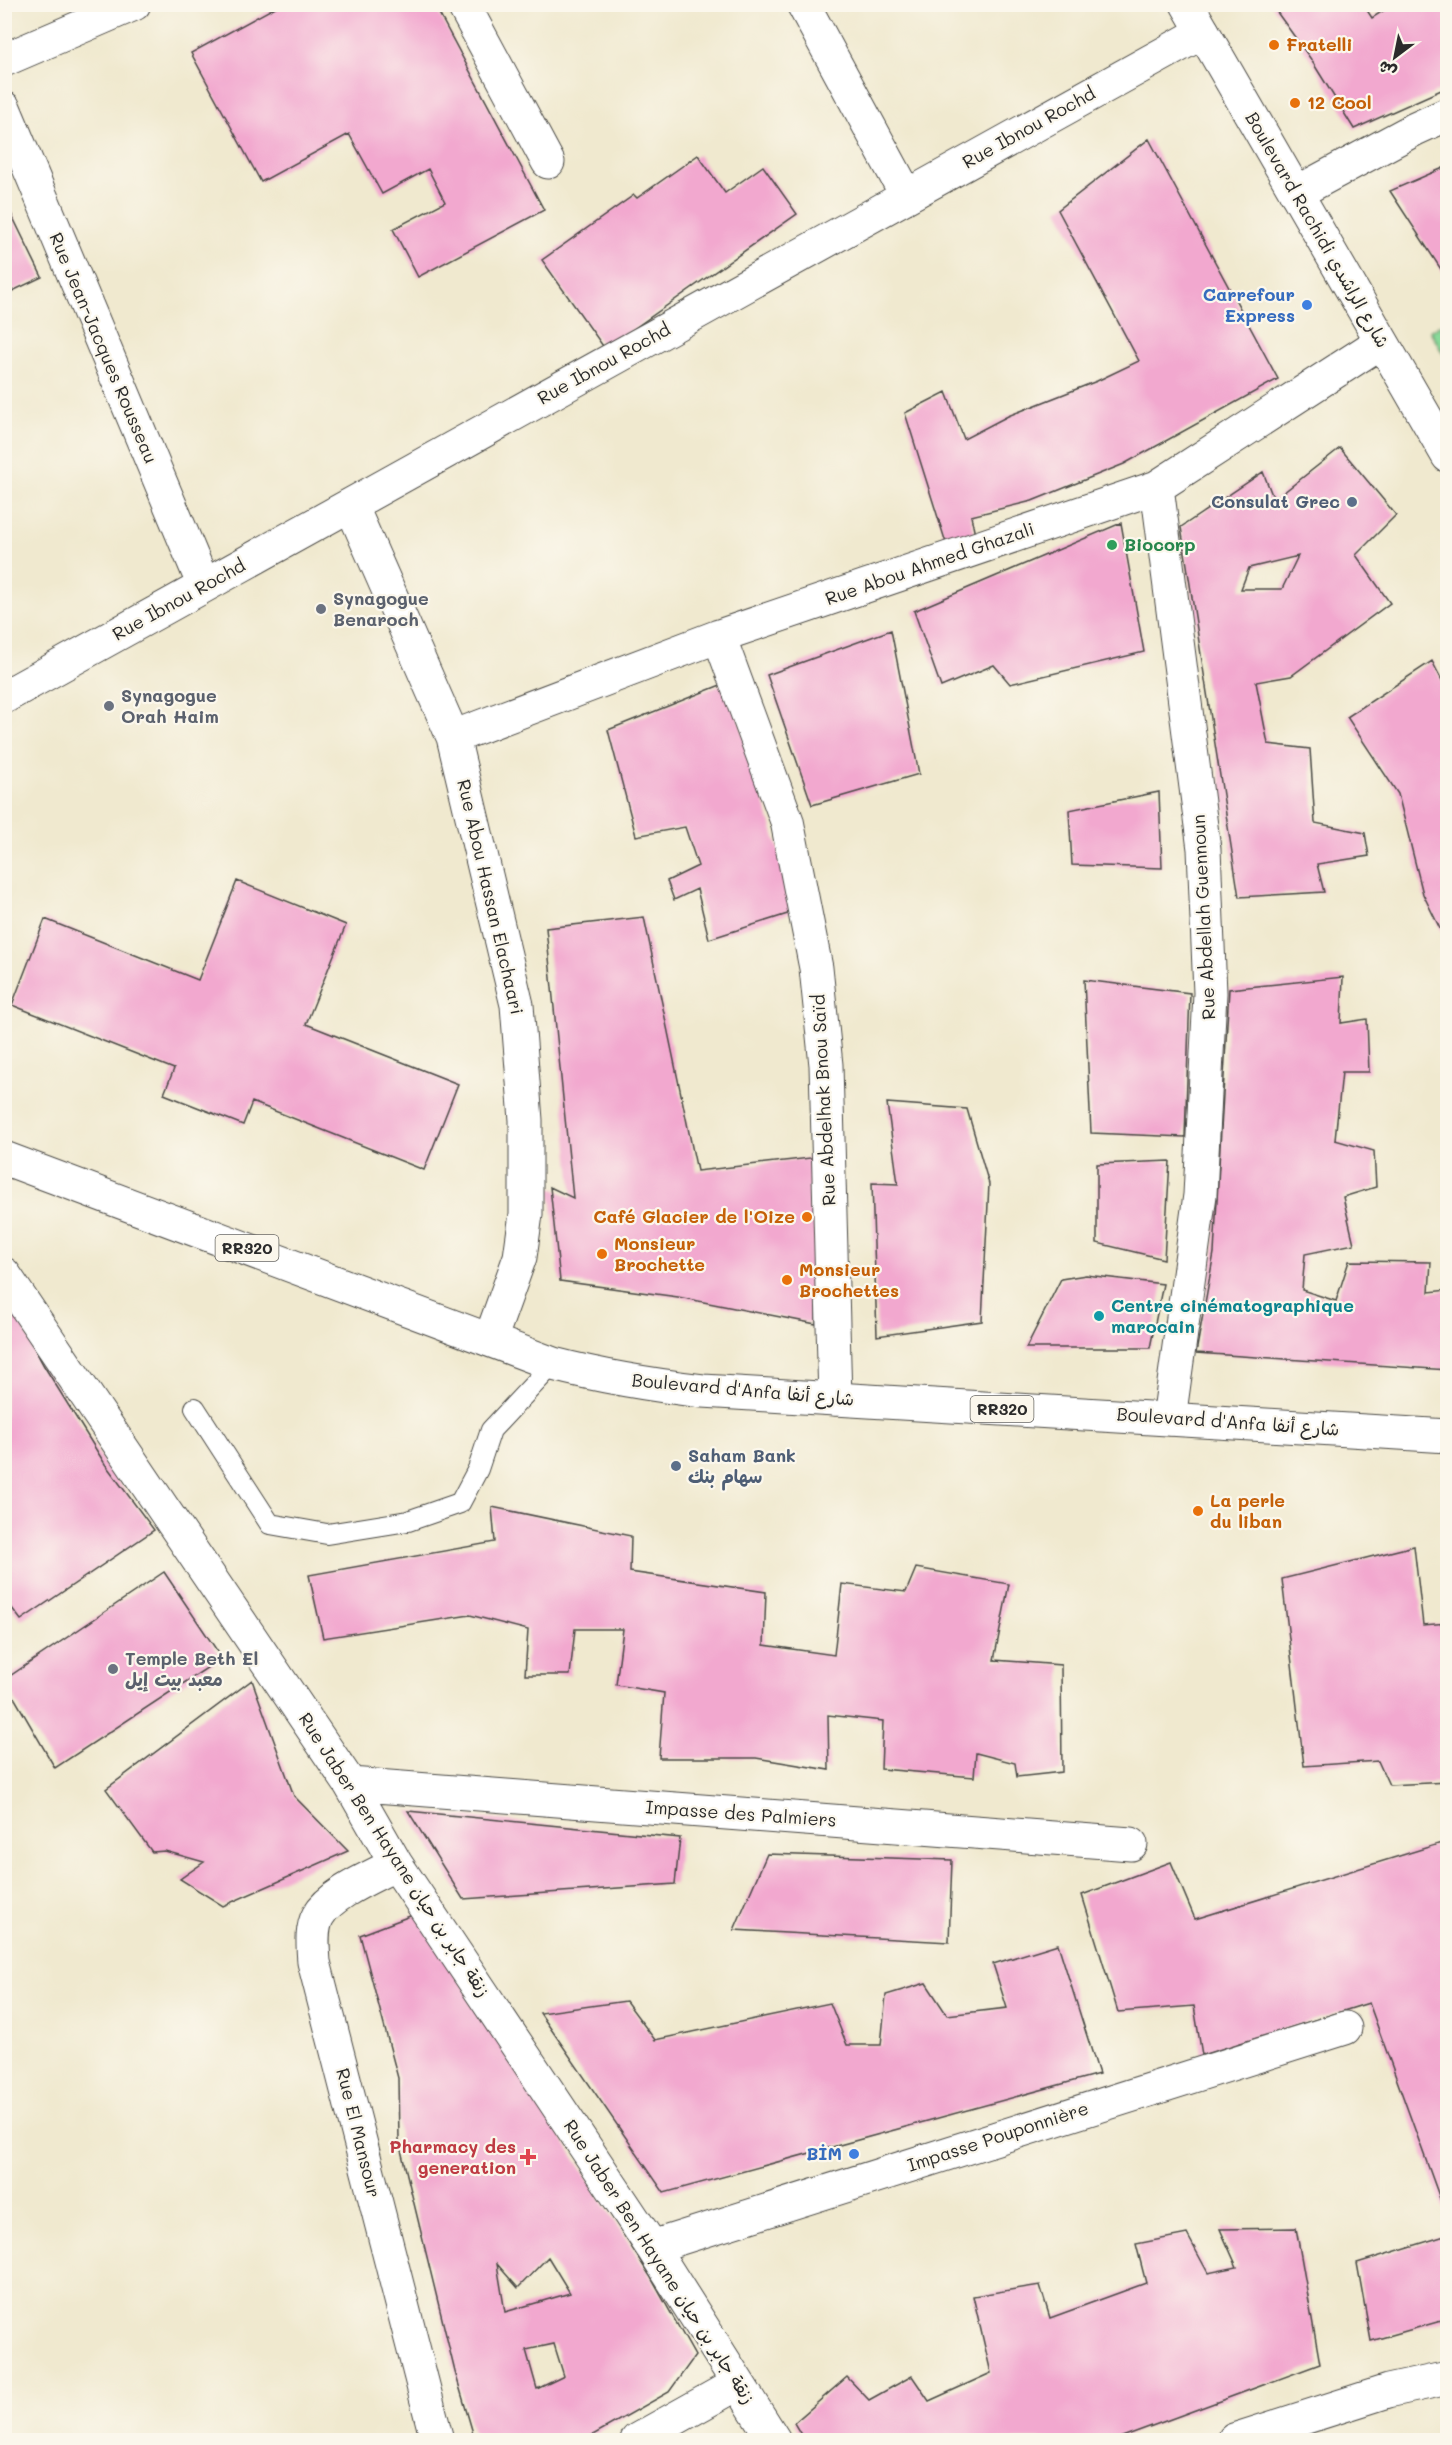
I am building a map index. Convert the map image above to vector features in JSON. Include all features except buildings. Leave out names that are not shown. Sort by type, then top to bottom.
[{"type":"street","points":[[4,60],[134,4]]},
{"type":"street","points":[[463,4],[548,162]]},
{"type":"street","points":[[803,4],[906,196]]},
{"type":"street","name":"Rue Ibnou Rochd","points":[[4,697],[906,196],[1195,18]]},
{"type":"street","name":"Boulevard Rachidi شارع الراشدي","points":[[1195,18],[1448,456]]},
{"type":"street","name":"Rue Jean-Jacques Rousseau","points":[[4,108],[204,586]]},
{"type":"street","points":[[1296,193],[1414,129],[1448,114]]},
{"type":"street","name":"Rue Abou Ahmed Ghazali","points":[[453,737],[719,636],[1157,488],[1381,342]]},
{"type":"street","name":"Rue Abdellah Guennoun","points":[[1157,488],[1204,849],[1210,993],[1200,1195],[1169,1419]]},
{"type":"street","name":"Rue Abou Hassan Elachaari","points":[[351,504],[453,737],[517,1005],[526,1120],[526,1214],[520,1257],[490,1340]]},
{"type":"street","name":"Rue Abdelhak Bnou Saïd","points":[[719,636],[787,821],[816,968],[826,1065],[835,1399]]},
{"type":"street","name":"Boulevard d'Anfa شارع أنفا","points":[[4,1158],[553,1364],[595,1375],[703,1390],[1448,1436]]},
{"type":"street","name":"Rue Jaber Ben Hayane زنقة جابر بن حيان","points":[[4,1274],[350,1784],[396,1864],[652,2247],[774,2440]]},
{"type":"street","name":"Impasse des Palmiers","points":[[350,1784],[1131,1844]]},
{"type":"street","name":"Rue El Mansour","points":[[396,1864],[335,1898],[318,1916],[313,1937],[314,1962],[437,2440]]},
{"type":"street","name":"Impasse Pouponnière","points":[[652,2247],[1345,2028]]},
{"type":"street","points":[[1234,2440],[1388,2391],[1448,2378]]},
{"type":"street","points":[[637,2440],[738,2384]]},
{"type":"lane","points":[[195,1408],[270,1524],[327,1534],[408,1521],[460,1503],[478,1469],[491,1430],[553,1364]]},
{"type":"green space","points":[[1447,321],[1447,360],[1430,331]]},
{"type":"place","name":"Fratelli","points":[[1274,45]]},
{"type":"place","name":"12 Cool","points":[[1295,103]]},
{"type":"place","name":"Carrefour Express","points":[[1307,305]]},
{"type":"place","name":"Consulat Grec","points":[[1352,502]]},
{"type":"place","name":"Biocorp","points":[[1112,545]]},
{"type":"place","name":"Synagogue Benaroch","points":[[321,609]]},
{"type":"place","name":"Synagogue Orah Haim","points":[[109,706]]},
{"type":"place","name":"Café Glacier de l'Oize","points":[[807,1217]]},
{"type":"place","name":"Monsieur Brochette","points":[[602,1254]]},
{"type":"place","name":"Monsieur Brochettes","points":[[787,1280]]},
{"type":"place","name":"Centre cinématographique marocain","points":[[1099,1316]]},
{"type":"place","name":"Saham Bank سهام بنك","points":[[676,1466]]},
{"type":"place","name":"La perle du liban","points":[[1198,1511]]},
{"type":"place","name":"Temple Beth El معبد بيت إيل","points":[[113,1669]]},
{"type":"place","name":"BİM","points":[[854,2154]]},
{"type":"place","name":"Pharmacy des generation","points":[[528,2157]]}]
